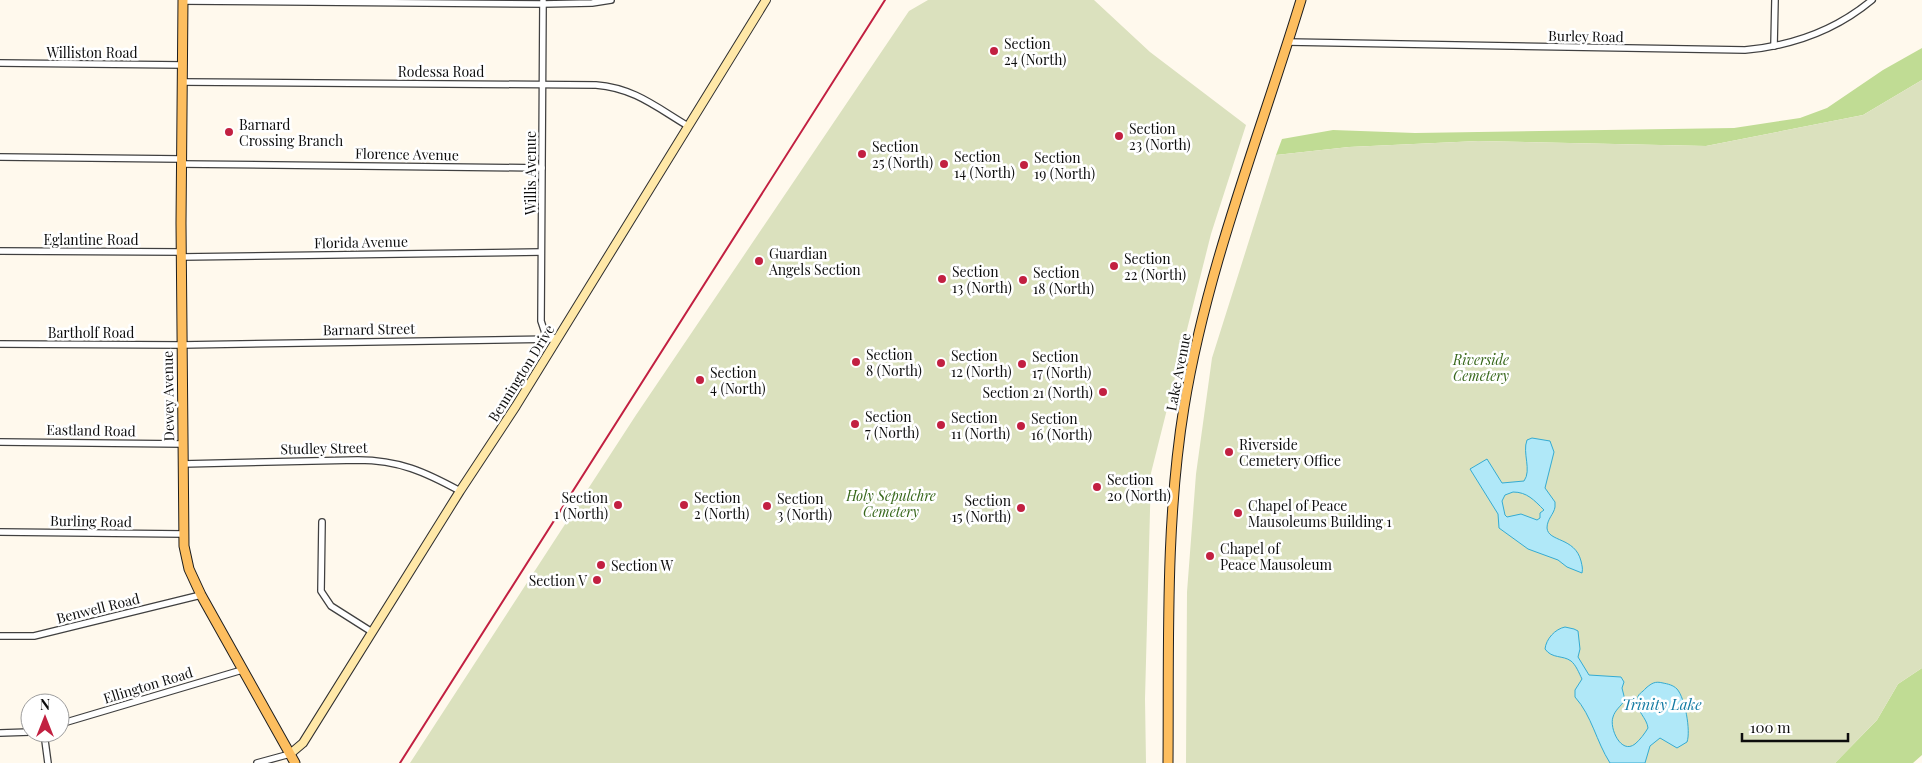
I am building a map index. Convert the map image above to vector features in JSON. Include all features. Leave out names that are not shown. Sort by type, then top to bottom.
[{"type":"main road","name":"Lake Avenue","points":[[1168,763],[1170,582],[1173,515],[1184,407],[1200,328],[1221,247],[1301,0]]},
{"type":"main road","name":"Dewey Avenue","points":[[183,1],[181,162],[182,464],[183,534],[186,558],[200,596],[295,763]]},
{"type":"street","points":[[183,1],[592,3],[611,0]]},
{"type":"street","name":"Bennington Drive","points":[[290,754],[303,743],[460,491],[516,406],[766,0]]},
{"type":"street","points":[[1774,46],[1775,0]]},
{"type":"street","name":"Burley Road","points":[[1288,42],[1730,51],[1774,46],[1820,31],[1838,23],[1872,0]]},
{"type":"street","name":"Willis Avenue","points":[[543,2],[541,326],[545,333],[556,339]]},
{"type":"street","name":"Williston Road","points":[[0,64],[183,65]]},
{"type":"street","name":"Rodessa Road","points":[[183,82],[596,84],[621,88],[635,94],[688,126]]},
{"type":"street","name":"Florence Avenue","points":[[0,157],[542,168]]},
{"type":"street","name":"Eglantine Road","points":[[0,250],[181,254]]},
{"type":"street","name":"Florida Avenue","points":[[181,254],[542,252]]},
{"type":"street","name":"Barnard Street","points":[[182,345],[556,339]]},
{"type":"street","name":"Bartholf Road","points":[[0,344],[182,345]]},
{"type":"street","name":"Eastland Road","points":[[0,442],[182,444]]},
{"type":"street","name":"Studley Street","points":[[182,464],[386,461],[414,468],[460,491]]},
{"type":"street","points":[[322,522],[321,591],[332,606],[372,632]]},
{"type":"street","name":"Burling Road","points":[[0,532],[183,534]]},
{"type":"street","name":"Benwell Road","points":[[0,636],[34,636],[200,596]]},
{"type":"street","name":"Ellington Road","points":[[70,721],[242,670]]},
{"type":"street","points":[[0,733],[20,732]]},
{"type":"street","points":[[45,743],[48,763]]},
{"type":"street","points":[[258,763],[290,754]]},
{"type":"green space","name":"Holy Sepulchre Cemetery","points":[[928,0],[1094,0],[1150,52],[1246,125],[1211,234],[1151,473],[1145,699],[1146,763],[410,763],[636,415],[909,11]]},
{"type":"green space","points":[[1922,48],[1922,80],[1863,115],[1706,146],[1478,141],[1349,147],[1276,155],[1282,139],[1333,130],[1415,133],[1734,128],[1800,118],[1827,108],[1883,70]]},
{"type":"green space","name":"Riverside Cemetery","points":[[1922,80],[1922,668],[1898,684],[1877,720],[1835,763],[1186,763],[1187,592],[1196,474],[1212,358],[1276,155],[1349,147],[1478,141],[1706,146],[1863,115]]},
{"type":"green space","points":[[1922,668],[1922,755],[1913,763],[1835,763],[1877,720],[1898,684]]},
{"type":"water","points":[[1532,438],[1550,441],[1554,452],[1545,488],[1555,502],[1555,507],[1547,528],[1552,536],[1568,544],[1578,553],[1582,573],[1567,567],[1558,560],[1528,549],[1499,528],[1498,514],[1470,469],[1487,459],[1502,483],[1524,481],[1527,472],[1527,440]],"holes":[[[1518,492],[1530,497],[1544,510],[1540,513],[1540,518],[1537,520],[1521,514],[1507,517],[1505,515],[1502,501],[1505,495]]]},
{"type":"water","name":"Trinity Lake","points":[[1565,627],[1578,631],[1580,649],[1578,657],[1589,675],[1621,677],[1624,682],[1622,688],[1625,700],[1615,712],[1612,722],[1617,739],[1621,743],[1625,746],[1635,744],[1648,728],[1638,708],[1637,700],[1639,694],[1646,688],[1658,682],[1672,686],[1680,693],[1688,723],[1687,742],[1677,748],[1660,738],[1650,746],[1645,763],[1610,763],[1586,712],[1575,697],[1575,690],[1582,679],[1577,669],[1571,661],[1554,656],[1545,649],[1552,635]]},
{"type":"railway","points":[[400,763],[885,0]]},
{"type":"place","name":"Section 24 (North)","points":[[994,51]]},
{"type":"place","name":"Barnard Crossing Branch","points":[[229,132]]},
{"type":"place","name":"Section 23 (North)","points":[[1119,136]]},
{"type":"place","name":"Section 25 (North)","points":[[862,154]]},
{"type":"place","name":"Section 14 (North)","points":[[944,164]]},
{"type":"place","name":"Section 19 (North)","points":[[1024,165]]},
{"type":"place","name":"Guardian Angels Section","points":[[759,261]]},
{"type":"place","name":"Section 22 (North)","points":[[1114,266]]},
{"type":"place","name":"Section 13 (North)","points":[[942,279]]},
{"type":"place","name":"Section 18 (North)","points":[[1023,280]]},
{"type":"place","name":"Section 8 (North)","points":[[856,362]]},
{"type":"place","name":"Section 12 (North)","points":[[941,363]]},
{"type":"place","name":"Section 17 (North)","points":[[1022,364]]},
{"type":"place","name":"Section 4 (North)","points":[[700,380]]},
{"type":"place","name":"Section 21 (North)","points":[[1103,392]]},
{"type":"place","name":"Section 7 (North)","points":[[855,424]]},
{"type":"place","name":"Section 11 (North)","points":[[941,425]]},
{"type":"place","name":"Section 16 (North)","points":[[1021,426]]},
{"type":"place","name":"Riverside Cemetery Office","points":[[1229,452]]},
{"type":"place","name":"Section 20 (North)","points":[[1097,487]]},
{"type":"place","name":"Section 1 (North)","points":[[618,505]]},
{"type":"place","name":"Section 2 (North)","points":[[684,505]]},
{"type":"place","name":"Section 3 (North)","points":[[767,506]]},
{"type":"place","name":"Section 15 (North)","points":[[1021,508]]},
{"type":"place","name":"Chapel of Peace Mausoleums Building 1","points":[[1238,513]]},
{"type":"place","name":"Chapel of Peace Mausoleum","points":[[1210,556]]},
{"type":"place","name":"Section W","points":[[601,565]]},
{"type":"place","name":"Section V","points":[[597,580]]}]
